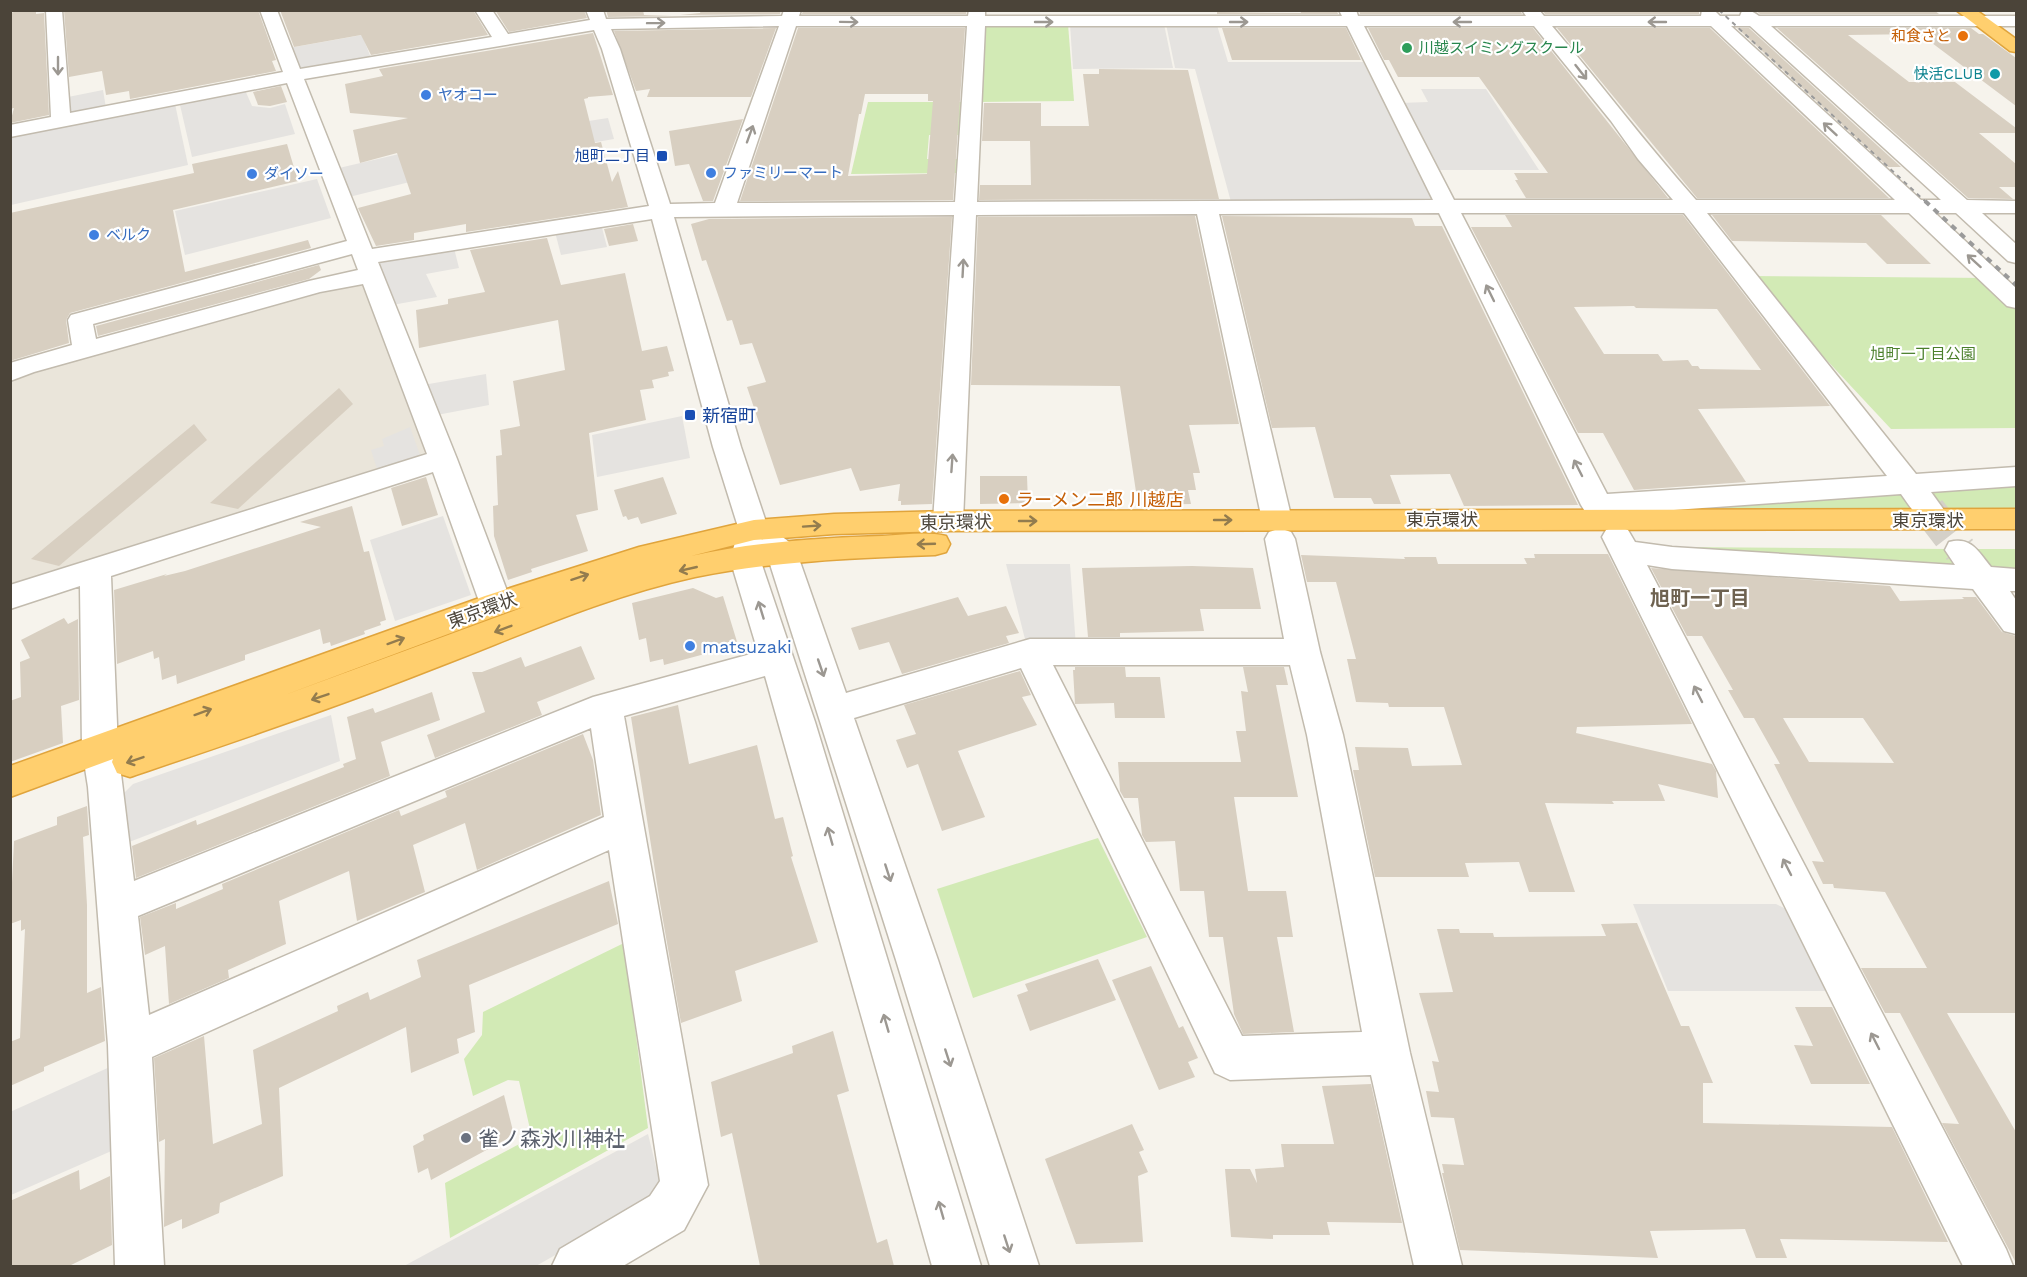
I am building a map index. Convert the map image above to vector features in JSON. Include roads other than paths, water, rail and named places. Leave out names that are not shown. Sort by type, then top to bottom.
[{"type":"highway","points":[[1964,10],[1983,17],[2016,37]]},
{"type":"highway","points":[[1983,17],[2016,47]]},
{"type":"highway","name":"東京環状","points":[[10,782],[101,760],[366,681],[604,593],[834,524],[948,521],[1278,530],[1611,528],[2016,519]]},
{"type":"highway","name":"東京環状","points":[[1611,528],[2016,538]]},
{"type":"highway","name":"東京環状","points":[[10,806],[101,760],[496,604],[639,558],[760,547],[951,543],[1278,530]]},
{"type":"street","points":[[54,10],[62,121]]},
{"type":"street","points":[[268,10],[443,459],[496,604]]},
{"type":"street","points":[[483,10],[503,40]]},
{"type":"street","points":[[724,208],[792,16]]},
{"type":"street","points":[[948,521],[959,369],[977,16]]},
{"type":"street","points":[[1350,16],[1446,208],[1989,1266]]},
{"type":"street","points":[[1535,16],[1618,117],[1645,155],[1690,206],[1929,510]]},
{"type":"street","points":[[1710,16],[2016,301]]},
{"type":"street","points":[[10,131],[292,76],[503,40],[596,17],[1748,16],[1983,17],[2016,21]]},
{"type":"street","points":[[1748,16],[2016,256]]},
{"type":"street","points":[[596,17],[610,49],[647,160],[726,447],[760,547],[835,710],[1014,1266]]},
{"type":"street","points":[[10,373],[25,366],[317,286],[364,259],[660,210],[966,207],[2016,207]]},
{"type":"street","points":[[1207,208],[1327,746],[1388,1053],[1438,1266]]},
{"type":"street","points":[[10,597],[443,459]]},
{"type":"street","points":[[1611,528],[1908,483],[2016,477]]},
{"type":"street","points":[[1611,528],[1672,558],[2016,580]]},
{"type":"street","points":[[760,547],[777,660],[957,1266]]},
{"type":"street","points":[[1960,550],[2016,622]]},
{"type":"street","points":[[95,570],[101,760],[130,1045],[139,1266]]},
{"type":"street","points":[[835,710],[1030,652],[1304,651]]},
{"type":"street","points":[[1030,652],[1230,1058],[1388,1053]]},
{"type":"street","points":[[117,906],[605,707],[777,660]]},
{"type":"street","points":[[577,1266],[667,1213],[684,1185],[605,707]]},
{"type":"street","points":[[130,1045],[624,826]]},
{"type":"tunnel","points":[[1929,510],[1960,550]]},
{"type":"railway","points":[[1719,10],[1927,203]]},
{"type":"railway","points":[[1925,201],[2016,285]]},
{"type":"place","name":"和食さと","points":[[1963,36]]},
{"type":"place","name":"川越スイミングスクール","points":[[1407,48]]},
{"type":"place","name":"快活CLUB","points":[[1995,74]]},
{"type":"place","name":"ヤオコー","points":[[426,95]]},
{"type":"place","name":"旭町二丁目","points":[[662,156]]},
{"type":"place","name":"ファミリーマート","points":[[711,173]]},
{"type":"place","name":"ダイソー","points":[[252,174]]},
{"type":"place","name":"ベルク","points":[[94,235]]},
{"type":"place","name":"新宿町","points":[[690,415]]},
{"type":"place","name":"ラーメン二郎 川越店","points":[[1004,499]]},
{"type":"place","name":"matsuzaki","points":[[690,646]]},
{"type":"place","name":"雀ノ森氷川神社","points":[[466,1138]]},
{"type":"district","name":"旭町一丁目","points":[[1700,598]]},
{"type":"park label","name":"旭町一丁目公園","points":[[1923,354]]}]
